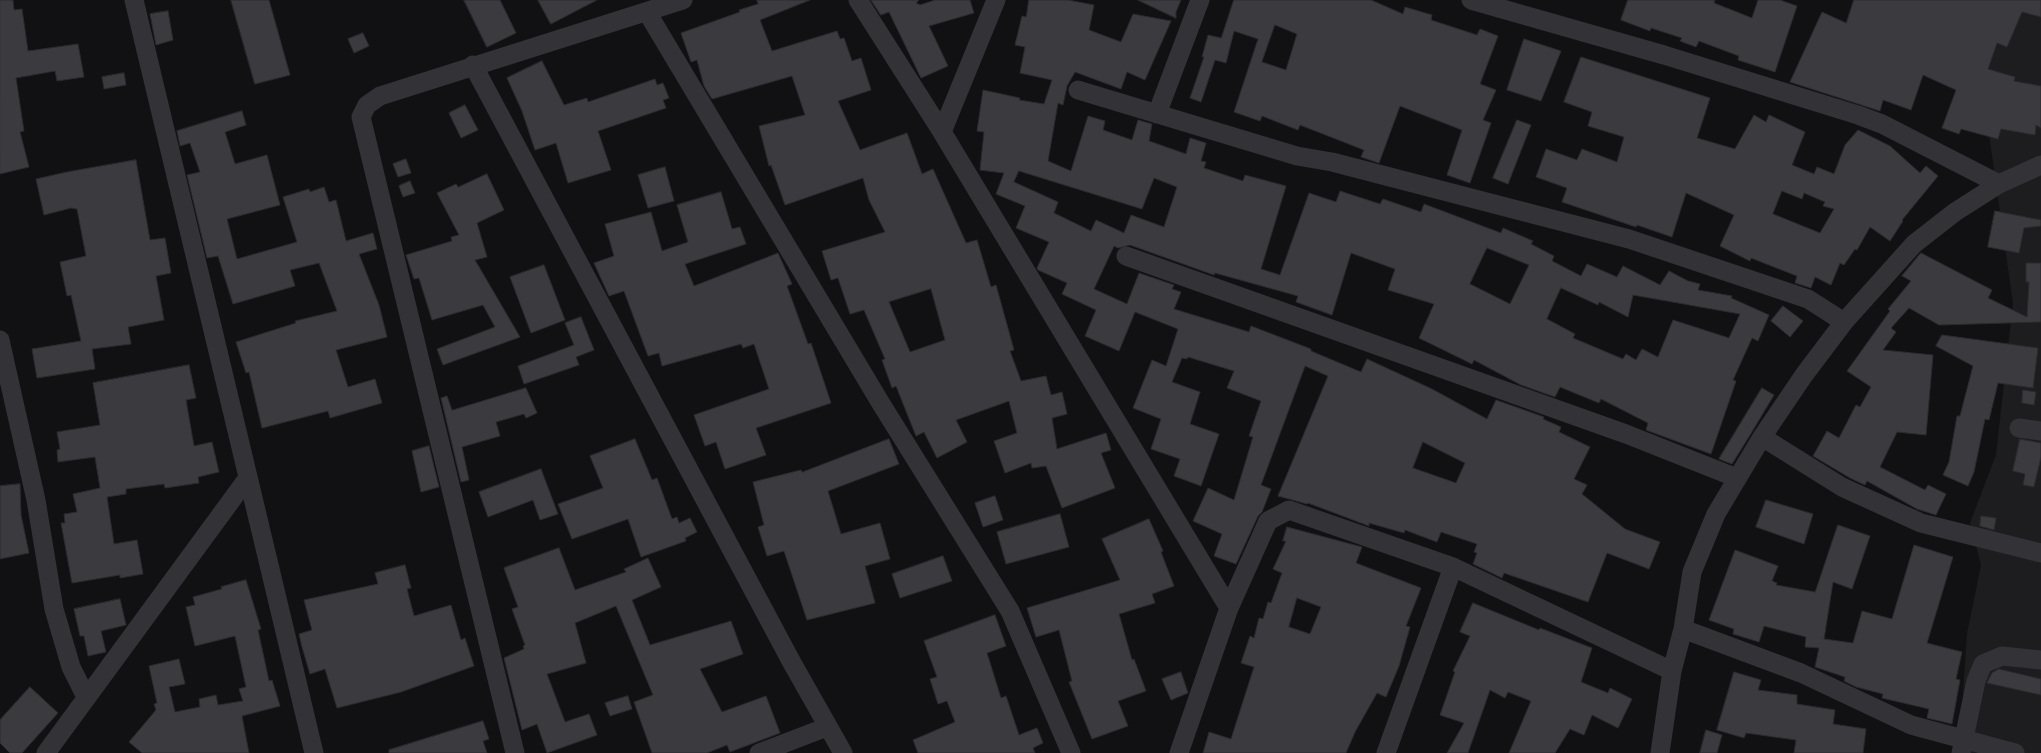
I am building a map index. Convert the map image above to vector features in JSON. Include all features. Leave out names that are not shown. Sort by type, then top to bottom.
[{"type":"street","points":[[134,0],[314,753]]},
{"type":"street","points":[[515,753],[360,118],[366,105],[380,96],[472,65],[684,0]]},
{"type":"street","points":[[858,0],[942,132],[1229,608]]},
{"type":"street","points":[[942,132],[996,0]]},
{"type":"street","points":[[1157,114],[1200,0]]},
{"type":"street","points":[[1471,0],[1664,55],[1858,115],[1882,124],[1999,184]]},
{"type":"street","points":[[647,12],[880,402],[1010,611],[1072,753]]},
{"type":"street","points":[[472,65],[827,727],[843,753]]},
{"type":"street","points":[[1078,90],[1297,156],[1332,162],[1629,240],[1808,299],[1844,322]]},
{"type":"street","points":[[1660,753],[1672,671],[1683,629],[1692,572],[1708,530],[1762,437],[1804,375],[1844,322],[1914,244],[1949,216],[1999,184],[2041,165]]},
{"type":"street","points":[[1126,256],[1626,434],[1737,478]]},
{"type":"street","points":[[0,340],[36,500],[54,609],[71,667],[86,697]]},
{"type":"street","points":[[2019,428],[2041,431]]},
{"type":"street","points":[[1762,437],[1842,487],[1921,523],[2041,553]]},
{"type":"street","points":[[46,753],[247,479]]},
{"type":"street","points":[[1179,753],[1229,608],[1268,521],[1290,510],[1453,567],[1672,671]]},
{"type":"street","points":[[1386,753],[1453,567]]},
{"type":"street","points":[[1683,629],[1801,673],[1911,725],[1961,746],[2015,753]]},
{"type":"street","points":[[1961,746],[1976,681],[1983,664],[2002,656],[2041,660]]},
{"type":"street","points":[[759,753],[827,727]]},
{"type":"shaded area","points":[[1970,0],[2041,0],[2041,753],[1959,753],[1967,634],[1981,565],[1970,523],[1996,455],[2013,303]]},
{"type":"building","points":[[0,0],[13,0],[14,10],[22,9],[28,51],[78,44],[84,77],[57,81],[55,71],[16,78],[24,131],[20,132],[29,167],[0,174]]},
{"type":"building","points":[[231,0],[269,0],[290,75],[255,84]]},
{"type":"building","points":[[464,0],[500,0],[516,33],[487,47]]},
{"type":"building","points":[[538,0],[597,0],[551,24]]},
{"type":"building","points":[[757,0],[810,0],[760,20],[772,51],[837,31],[840,39],[844,38],[852,61],[861,58],[871,90],[838,101],[860,150],[907,133],[922,174],[933,169],[966,243],[977,240],[991,287],[996,285],[1014,350],[1010,351],[1021,381],[1046,376],[1051,395],[1062,392],[1067,414],[1052,418],[1057,449],[1106,433],[1111,450],[1101,453],[1115,488],[1062,508],[1046,466],[1032,468],[1031,463],[1005,473],[994,441],[1017,433],[1009,401],[956,420],[967,442],[937,458],[924,432],[916,436],[896,386],[892,388],[882,360],[885,359],[864,310],[850,314],[838,278],[831,280],[822,251],[885,232],[869,200],[863,178],[785,205],[771,165],[769,166],[759,126],[805,115],[792,76],[712,99],[704,86],[697,60],[691,62],[681,33],[758,4]],"holes":[[[931,289],[945,340],[910,352],[889,302]]]},
{"type":"building","points":[[871,0],[919,0],[916,3],[920,5],[935,0],[970,0],[974,13],[929,26],[948,66],[921,78],[889,12],[881,15]]},
{"type":"building","points":[[1029,0],[1068,0],[1094,5],[1089,30],[1121,42],[1133,14],[1171,21],[1145,80],[1127,72],[1121,89],[1075,72],[1067,86],[1063,105],[1058,103],[1048,161],[1071,171],[1088,116],[1105,121],[1103,130],[1132,140],[1138,120],[1152,124],[1149,141],[1186,154],[1190,138],[1206,143],[1201,161],[1206,162],[1204,168],[1243,181],[1245,175],[1286,186],[1261,269],[1280,275],[1309,193],[1336,202],[1340,191],[1380,204],[1383,199],[1421,212],[1424,204],[1501,233],[1503,228],[1533,241],[1531,244],[1554,256],[1552,261],[1581,276],[1587,264],[1617,277],[1623,266],[1660,285],[1669,271],[1688,281],[1700,284],[1698,290],[1732,296],[1731,298],[1769,315],[1758,341],[1752,338],[1733,380],[1736,381],[1711,454],[1646,430],[1648,423],[1601,399],[1599,403],[1560,387],[1555,397],[1521,385],[1474,360],[1472,364],[1419,338],[1434,304],[1388,290],[1395,269],[1351,253],[1332,315],[1296,302],[1298,296],[1215,273],[1214,275],[1130,245],[1118,248],[1114,246],[1094,289],[1127,304],[1139,273],[1174,285],[1172,289],[1181,292],[1174,309],[1249,332],[1251,326],[1311,349],[1311,351],[1361,372],[1367,359],[1432,389],[1487,419],[1496,400],[1544,417],[1543,419],[1561,427],[1559,432],[1590,447],[1574,479],[1587,485],[1582,494],[1625,529],[1660,542],[1649,569],[1607,553],[1588,602],[1504,573],[1502,578],[1473,564],[1477,553],[1474,552],[1477,544],[1441,532],[1437,542],[1405,530],[1404,533],[1369,523],[1369,526],[1308,503],[1278,496],[1328,376],[1305,366],[1261,485],[1271,489],[1262,512],[1258,516],[1236,564],[1214,556],[1222,534],[1193,521],[1208,488],[1234,500],[1253,437],[1249,436],[1261,401],[1227,388],[1234,371],[1188,357],[1187,359],[1182,358],[1172,382],[1200,392],[1190,424],[1219,434],[1201,486],[1174,476],[1180,459],[1151,449],[1161,419],[1133,408],[1152,360],[1166,366],[1178,329],[1135,312],[1119,351],[1085,336],[1096,310],[1062,294],[1067,283],[1038,270],[1037,268],[1049,242],[1016,228],[1025,206],[996,194],[1004,173],[980,170],[984,132],[977,131],[983,90],[1020,98],[1019,100],[1044,104],[1052,80],[1020,73],[1025,47],[1015,45],[1022,16],[1026,17]],"holes":[[[1019,171],[1142,209],[1154,178],[1177,187],[1164,227],[1131,215],[1124,233],[1096,220],[1091,231],[1054,213],[1058,202],[1014,182]],[[1487,248],[1529,265],[1510,304],[1470,284]],[[1561,288],[1598,305],[1599,302],[1628,317],[1633,295],[1740,314],[1729,338],[1673,320],[1658,357],[1642,349],[1636,360],[1626,354],[1623,359],[1573,338],[1575,334],[1547,319]],[[1423,442],[1465,463],[1456,483],[1413,468]]]},
{"type":"building","points":[[1138,0],[1181,0],[1176,12],[1176,18]]},
{"type":"building","points":[[1234,0],[1371,0],[1403,14],[1405,7],[1432,15],[1431,20],[1477,35],[1480,29],[1498,36],[1480,84],[1496,90],[1483,120],[1491,123],[1470,183],[1447,175],[1462,130],[1400,106],[1379,163],[1361,157],[1364,150],[1300,125],[1298,130],[1262,116],[1260,121],[1234,112],[1258,39],[1234,31],[1226,63],[1215,60],[1201,102],[1190,98],[1204,57],[1202,57],[1208,35],[1221,38]],"holes":[[[1275,25],[1297,34],[1286,70],[1262,62]]]},
{"type":"building","points":[[1628,0],[1715,0],[1714,3],[1752,18],[1758,0],[1780,0],[1797,6],[1775,72],[1738,60],[1739,56],[1699,41],[1696,47],[1680,41],[1682,38],[1651,28],[1650,31],[1621,20]]},
{"type":"building","points":[[1854,0],[2041,0],[2041,17],[2022,12],[2007,47],[1997,43],[1988,69],[2015,77],[2014,81],[2041,86],[2041,128],[2036,125],[2035,135],[2001,129],[1998,139],[1961,129],[1959,134],[1942,128],[1956,90],[1923,75],[1911,110],[1883,100],[1880,111],[1790,82],[1822,12],[1846,23]]},
{"type":"building","points":[[168,11],[173,40],[156,45],[150,14]]},
{"type":"building","points":[[363,33],[369,46],[354,53],[348,39]]},
{"type":"building","points":[[1524,39],[1561,51],[1541,101],[1507,90]]},
{"type":"building","points":[[1581,57],[1710,98],[1697,138],[1735,149],[1754,115],[1766,122],[1769,115],[1805,132],[1792,165],[1814,174],[1817,167],[1834,174],[1845,145],[1858,130],[1890,146],[1920,173],[1926,166],[1938,176],[1902,220],[1890,241],[1870,227],[1857,250],[1855,249],[1844,265],[1840,263],[1831,285],[1815,277],[1811,288],[1795,283],[1797,276],[1751,258],[1750,261],[1720,246],[1734,215],[1686,193],[1672,237],[1562,202],[1567,188],[1536,177],[1546,149],[1577,160],[1582,149],[1617,162],[1624,137],[1588,126],[1592,112],[1564,102]],"holes":[[[1782,191],[1802,199],[1804,193],[1825,202],[1823,206],[1834,209],[1820,233],[1773,214]]]},
{"type":"building","points":[[542,61],[564,105],[587,98],[588,102],[655,79],[657,85],[663,83],[669,98],[663,100],[666,108],[598,131],[611,170],[568,183],[556,143],[535,150],[522,111],[507,78]]},
{"type":"building","points":[[124,73],[126,85],[104,89],[102,77]]},
{"type":"building","points":[[465,105],[478,130],[461,138],[449,113]]},
{"type":"building","points":[[242,111],[246,125],[225,132],[235,164],[267,155],[280,205],[227,219],[237,259],[297,242],[283,197],[309,189],[310,192],[324,187],[329,202],[336,200],[346,241],[373,233],[377,249],[359,254],[379,305],[387,337],[336,350],[348,387],[375,379],[382,403],[330,418],[328,411],[262,428],[249,372],[246,373],[236,342],[296,323],[295,321],[337,311],[319,263],[290,270],[295,286],[233,304],[218,256],[207,258],[187,175],[200,172],[190,143],[180,146],[177,131]]},
{"type":"building","points":[[1517,120],[1531,125],[1508,184],[1493,178]]},
{"type":"building","points":[[406,159],[411,173],[398,177],[393,164]]},
{"type":"building","points":[[136,160],[150,240],[165,238],[171,273],[156,276],[164,320],[128,327],[131,344],[92,349],[95,369],[37,378],[32,349],[81,341],[71,295],[67,296],[60,262],[86,256],[77,209],[71,208],[44,215],[36,179]]},
{"type":"building","points":[[665,167],[674,201],[648,208],[638,175]]},
{"type":"building","points":[[487,174],[504,210],[477,223],[487,257],[475,260],[520,337],[443,365],[437,349],[495,327],[483,305],[432,320],[419,278],[414,279],[406,255],[452,241],[451,237],[459,235],[437,193],[456,184],[458,187]]},
{"type":"building","points":[[410,181],[415,193],[403,197],[399,186]]},
{"type":"building","points":[[721,192],[732,229],[740,227],[746,244],[685,264],[694,286],[778,253],[792,284],[787,286],[808,344],[811,343],[831,403],[756,428],[766,455],[725,469],[716,442],[705,446],[694,415],[769,389],[754,344],[743,348],[741,344],[662,366],[659,353],[648,356],[624,291],[609,296],[594,263],[614,256],[605,224],[651,212],[662,251],[688,242],[677,205]]},
{"type":"building","points":[[1995,211],[2041,220],[2041,226],[2024,228],[2019,253],[1988,247]]},
{"type":"building","points":[[1921,253],[1992,290],[1988,298],[2027,317],[2029,282],[2026,282],[2026,263],[2041,263],[2041,322],[1939,325],[1909,308],[1891,328],[1896,332],[1883,350],[1933,355],[1926,435],[1897,432],[1880,467],[1925,490],[1928,485],[1946,494],[1936,515],[1917,509],[1867,481],[1865,485],[1850,478],[1813,456],[1827,431],[1839,438],[1856,405],[1860,407],[1871,387],[1847,371],[1890,311],[1888,309],[1911,281],[1902,276]]},
{"type":"building","points":[[544,265],[565,320],[531,333],[510,277]]},
{"type":"building","points":[[1783,306],[1803,321],[1790,337],[1771,321]]},
{"type":"building","points":[[581,317],[594,350],[576,357],[579,365],[524,384],[518,366],[574,345],[565,323]]},
{"type":"building","points":[[1942,335],[2038,348],[2033,388],[1998,383],[1989,420],[1985,419],[1974,472],[1968,486],[1943,475],[1949,462],[1957,416],[1960,416],[1973,366],[1936,346]]},
{"type":"building","points":[[189,365],[196,398],[186,400],[194,446],[212,442],[219,472],[198,477],[199,483],[165,488],[164,484],[126,489],[126,494],[107,497],[114,544],[137,540],[143,574],[120,578],[120,575],[72,583],[61,523],[65,523],[64,514],[77,512],[73,494],[100,488],[95,457],[58,462],[57,450],[60,449],[57,432],[100,425],[93,383]]},
{"type":"building","points":[[526,388],[537,413],[526,418],[524,414],[496,422],[500,436],[462,447],[469,480],[461,482],[441,398],[447,396],[452,410]]},
{"type":"building","points":[[1762,388],[1774,395],[1750,435],[1732,464],[1719,459]]},
{"type":"building","points":[[2023,390],[2036,392],[2034,405],[2022,403]]},
{"type":"building","points":[[635,439],[652,480],[657,478],[672,519],[677,517],[679,523],[690,518],[697,532],[685,538],[686,541],[641,557],[628,519],[572,539],[558,504],[603,488],[590,456]]},
{"type":"building","points":[[889,439],[899,464],[828,491],[841,534],[880,523],[890,559],[865,566],[875,603],[807,620],[784,551],[767,556],[758,527],[764,525],[753,482],[801,470],[802,472]]},
{"type":"building","points":[[2020,439],[2041,443],[2041,457],[2034,487],[2023,485],[2025,474],[2013,471]]},
{"type":"building","points":[[429,446],[439,487],[421,492],[412,451]]},
{"type":"building","points":[[541,469],[558,514],[540,520],[533,500],[488,517],[479,492]]},
{"type":"building","points":[[20,484],[21,515],[29,553],[0,559],[0,486]]},
{"type":"building","points":[[995,496],[1003,520],[983,527],[975,503]]},
{"type":"building","points":[[1766,500],[1813,514],[1804,544],[1756,527]]},
{"type":"building","points":[[1060,514],[1069,547],[1006,564],[997,532]]},
{"type":"building","points":[[1981,516],[1996,518],[1994,530],[1980,526]]},
{"type":"building","points":[[1149,519],[1163,551],[1161,552],[1174,586],[1152,594],[1155,603],[1119,614],[1132,660],[1134,659],[1146,691],[1118,701],[1128,726],[1092,739],[1069,682],[1072,681],[1059,630],[1036,637],[1027,608],[1120,580],[1102,539]]},
{"type":"building","points":[[1838,525],[1870,536],[1852,589],[1833,582],[1824,639],[1853,643],[1862,611],[1892,619],[1914,545],[1953,557],[1927,643],[1962,652],[1956,679],[1960,680],[1952,724],[1927,718],[1929,709],[1882,698],[1883,694],[1856,687],[1844,681],[1845,677],[1815,667],[1819,648],[1805,647],[1806,637],[1764,626],[1759,642],[1733,634],[1734,629],[1709,620],[1735,550],[1778,566],[1772,581],[1777,583],[1776,585],[1815,592]]},
{"type":"building","points":[[1287,527],[1362,547],[1356,563],[1421,588],[1406,626],[1410,627],[1399,666],[1386,697],[1377,693],[1355,732],[1346,753],[1203,753],[1209,732],[1231,739],[1254,667],[1241,663],[1250,636],[1254,638],[1259,618],[1263,619],[1268,602],[1271,603],[1282,573],[1273,569],[1286,541],[1283,541]],"holes":[[[1297,598],[1321,607],[1310,634],[1289,627]]]},
{"type":"building","points":[[559,548],[575,590],[626,572],[624,569],[648,558],[661,587],[632,600],[650,645],[731,621],[743,654],[700,669],[722,712],[766,696],[780,733],[730,752],[727,745],[707,753],[652,753],[634,702],[653,695],[616,606],[575,623],[586,663],[547,674],[565,722],[589,714],[597,735],[547,753],[537,724],[522,730],[504,658],[524,649],[523,646],[525,645],[512,609],[518,607],[504,568]]},
{"type":"building","points":[[943,556],[952,581],[900,598],[892,574]]},
{"type":"building","points":[[405,565],[411,588],[407,589],[414,616],[451,605],[461,640],[465,638],[474,666],[401,692],[337,708],[325,669],[310,674],[299,634],[312,630],[304,600],[378,584],[375,573]]},
{"type":"building","points":[[246,580],[261,629],[258,630],[269,681],[272,680],[280,706],[242,716],[249,753],[142,753],[129,742],[156,710],[154,704],[157,703],[149,666],[179,659],[185,684],[169,687],[175,712],[200,707],[199,699],[216,695],[218,705],[243,701],[239,689],[246,687],[235,636],[195,646],[186,607],[195,605],[193,597]]},
{"type":"building","points":[[120,599],[126,625],[101,631],[106,652],[88,656],[84,636],[80,636],[74,609]]},
{"type":"building","points":[[1473,603],[1539,630],[1540,628],[1592,648],[1581,682],[1608,693],[1610,688],[1632,699],[1618,728],[1592,715],[1584,735],[1570,729],[1555,753],[1509,753],[1531,701],[1508,692],[1505,698],[1490,690],[1468,753],[1447,753],[1464,723],[1440,715],[1455,672],[1453,671],[1470,636],[1460,632]]},
{"type":"building","points":[[995,615],[1006,646],[987,653],[1001,698],[1006,696],[1019,735],[1037,728],[1043,743],[1033,748],[1035,753],[918,753],[913,740],[955,722],[947,701],[938,704],[930,679],[937,677],[924,641]]},
{"type":"building","points":[[1999,669],[2041,679],[2041,695],[1987,683],[1992,673]]},
{"type":"building","points":[[1181,672],[1188,693],[1171,700],[1162,679]]},
{"type":"building","points":[[1734,672],[1761,680],[1758,690],[1797,695],[1797,704],[1835,710],[1833,724],[1866,729],[1863,753],[1794,753],[1796,740],[1746,733],[1744,738],[1717,730]]},
{"type":"building","points":[[30,687],[58,713],[22,753],[10,753],[0,743],[0,720]]},
{"type":"building","points":[[628,696],[632,709],[610,716],[605,703]]},
{"type":"building","points":[[483,721],[489,739],[483,741],[487,753],[389,753],[389,750]]},
{"type":"building","points":[[1706,730],[1722,735],[1717,753],[1700,753]]}]
